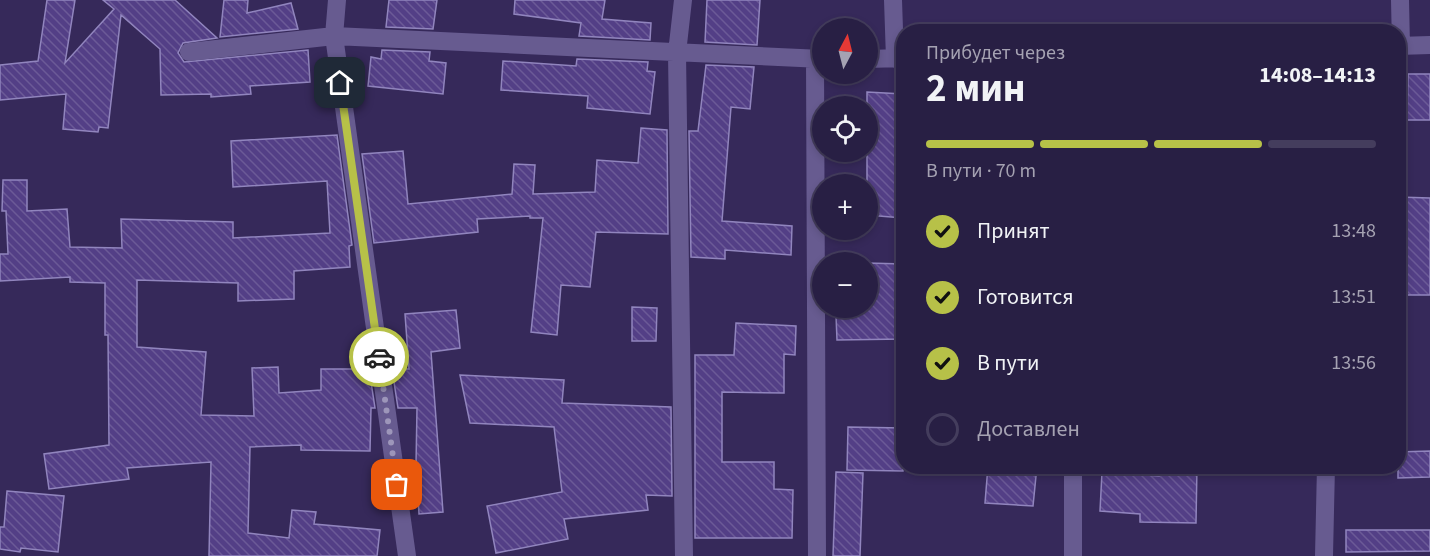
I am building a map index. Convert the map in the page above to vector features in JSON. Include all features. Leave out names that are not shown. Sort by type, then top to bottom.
[{"type":"street","points":[[337,0],[334,36],[407,556]]},
{"type":"street","points":[[682,0],[677,53],[684,556]]},
{"type":"street","points":[[893,0],[896,30]]},
{"type":"street","points":[[1399,24],[1400,0]]},
{"type":"street","points":[[189,52],[334,36],[812,59]]},
{"type":"street","points":[[1406,46],[1430,45]]},
{"type":"street","points":[[878,59],[896,59]]},
{"type":"street","points":[[817,556],[819,84]]},
{"type":"street","points":[[1073,474],[1073,556]]},
{"type":"street","points":[[1324,556],[1326,474]]},
{"type":"building","points":[[47,0],[75,0],[65,63],[114,9],[103,0],[175,0],[217,38],[183,43],[178,53],[184,62],[308,50],[310,82],[250,86],[251,94],[211,97],[211,94],[161,95],[160,49],[121,15],[108,128],[99,127],[98,132],[63,129],[66,94],[0,100],[0,65],[38,61]]},
{"type":"building","points":[[224,0],[248,0],[247,13],[291,3],[298,29],[220,37]]},
{"type":"building","points":[[389,0],[437,0],[433,29],[386,27]]},
{"type":"building","points":[[515,0],[605,0],[602,19],[651,23],[650,40],[579,36],[581,23],[514,14]]},
{"type":"building","points":[[707,0],[760,0],[757,45],[705,42]]},
{"type":"building","points":[[382,50],[430,52],[429,61],[446,63],[443,94],[368,86],[371,57],[381,59]]},
{"type":"building","points":[[577,59],[648,62],[647,71],[655,72],[650,114],[587,108],[588,96],[501,90],[503,61],[576,66]]},
{"type":"building","points":[[706,65],[754,67],[750,109],[731,107],[722,221],[792,226],[791,255],[725,250],[725,259],[691,257],[689,131],[698,131]]},
{"type":"building","points":[[1408,74],[1430,74],[1430,120],[1407,120]]},
{"type":"building","points":[[867,92],[896,94],[896,217],[878,216],[878,174],[867,174],[867,162],[878,162],[878,96],[867,96]]},
{"type":"building","points":[[641,128],[667,130],[668,234],[596,232],[590,287],[561,285],[557,335],[531,332],[543,218],[530,218],[530,216],[477,219],[478,232],[374,243],[362,154],[403,151],[408,204],[512,194],[514,164],[535,165],[533,194],[595,192],[597,160],[638,163]]},
{"type":"building","points":[[337,135],[352,245],[349,246],[350,267],[294,271],[294,299],[238,301],[238,283],[137,280],[137,347],[206,352],[201,415],[254,416],[252,368],[278,367],[279,393],[321,390],[321,369],[369,369],[375,408],[371,408],[370,451],[301,450],[301,445],[250,447],[248,533],[289,538],[292,510],[316,512],[314,524],[380,530],[377,556],[209,556],[211,462],[127,468],[129,479],[49,489],[44,454],[109,445],[105,283],[70,282],[70,277],[0,281],[0,254],[8,254],[6,211],[2,211],[3,180],[27,180],[27,211],[67,209],[70,247],[122,248],[121,219],[233,222],[233,238],[330,233],[327,181],[233,187],[231,141]]},
{"type":"building","points":[[1406,197],[1430,198],[1430,295],[1406,295]]},
{"type":"building","points":[[878,263],[896,264],[896,339],[837,340],[836,318],[878,318]]},
{"type":"building","points":[[632,307],[657,308],[656,341],[632,341]]},
{"type":"building","points":[[456,310],[460,348],[431,352],[443,512],[419,514],[416,465],[417,408],[398,408],[392,369],[409,369],[405,314]]},
{"type":"building","points":[[736,323],[796,326],[795,355],[784,354],[784,393],[722,392],[722,462],[774,462],[774,489],[793,490],[792,538],[695,538],[695,355],[734,355]]},
{"type":"building","points":[[460,375],[564,380],[562,403],[671,407],[672,496],[646,495],[648,510],[564,519],[568,539],[496,553],[487,506],[562,492],[554,427],[470,423]]},
{"type":"building","points":[[848,427],[896,428],[896,471],[847,470]]},
{"type":"building","points":[[1430,451],[1430,477],[1398,478],[1398,474],[1406,474],[1406,452]]},
{"type":"building","points":[[836,472],[863,473],[860,556],[833,556]]},
{"type":"building","points":[[987,474],[1036,474],[1033,506],[985,503]]},
{"type":"building","points":[[1102,474],[1159,476],[1159,474],[1197,474],[1196,523],[1140,522],[1140,514],[1100,511]]},
{"type":"building","points":[[7,491],[64,496],[58,552],[21,548],[20,552],[0,549],[0,527],[4,527]]},
{"type":"building","points":[[1346,530],[1430,530],[1430,551],[1346,552]]},
{"type":"way so far","points":[[379,357],[397,485]]},
{"type":"route","points":[[340,83],[379,357]]}]
